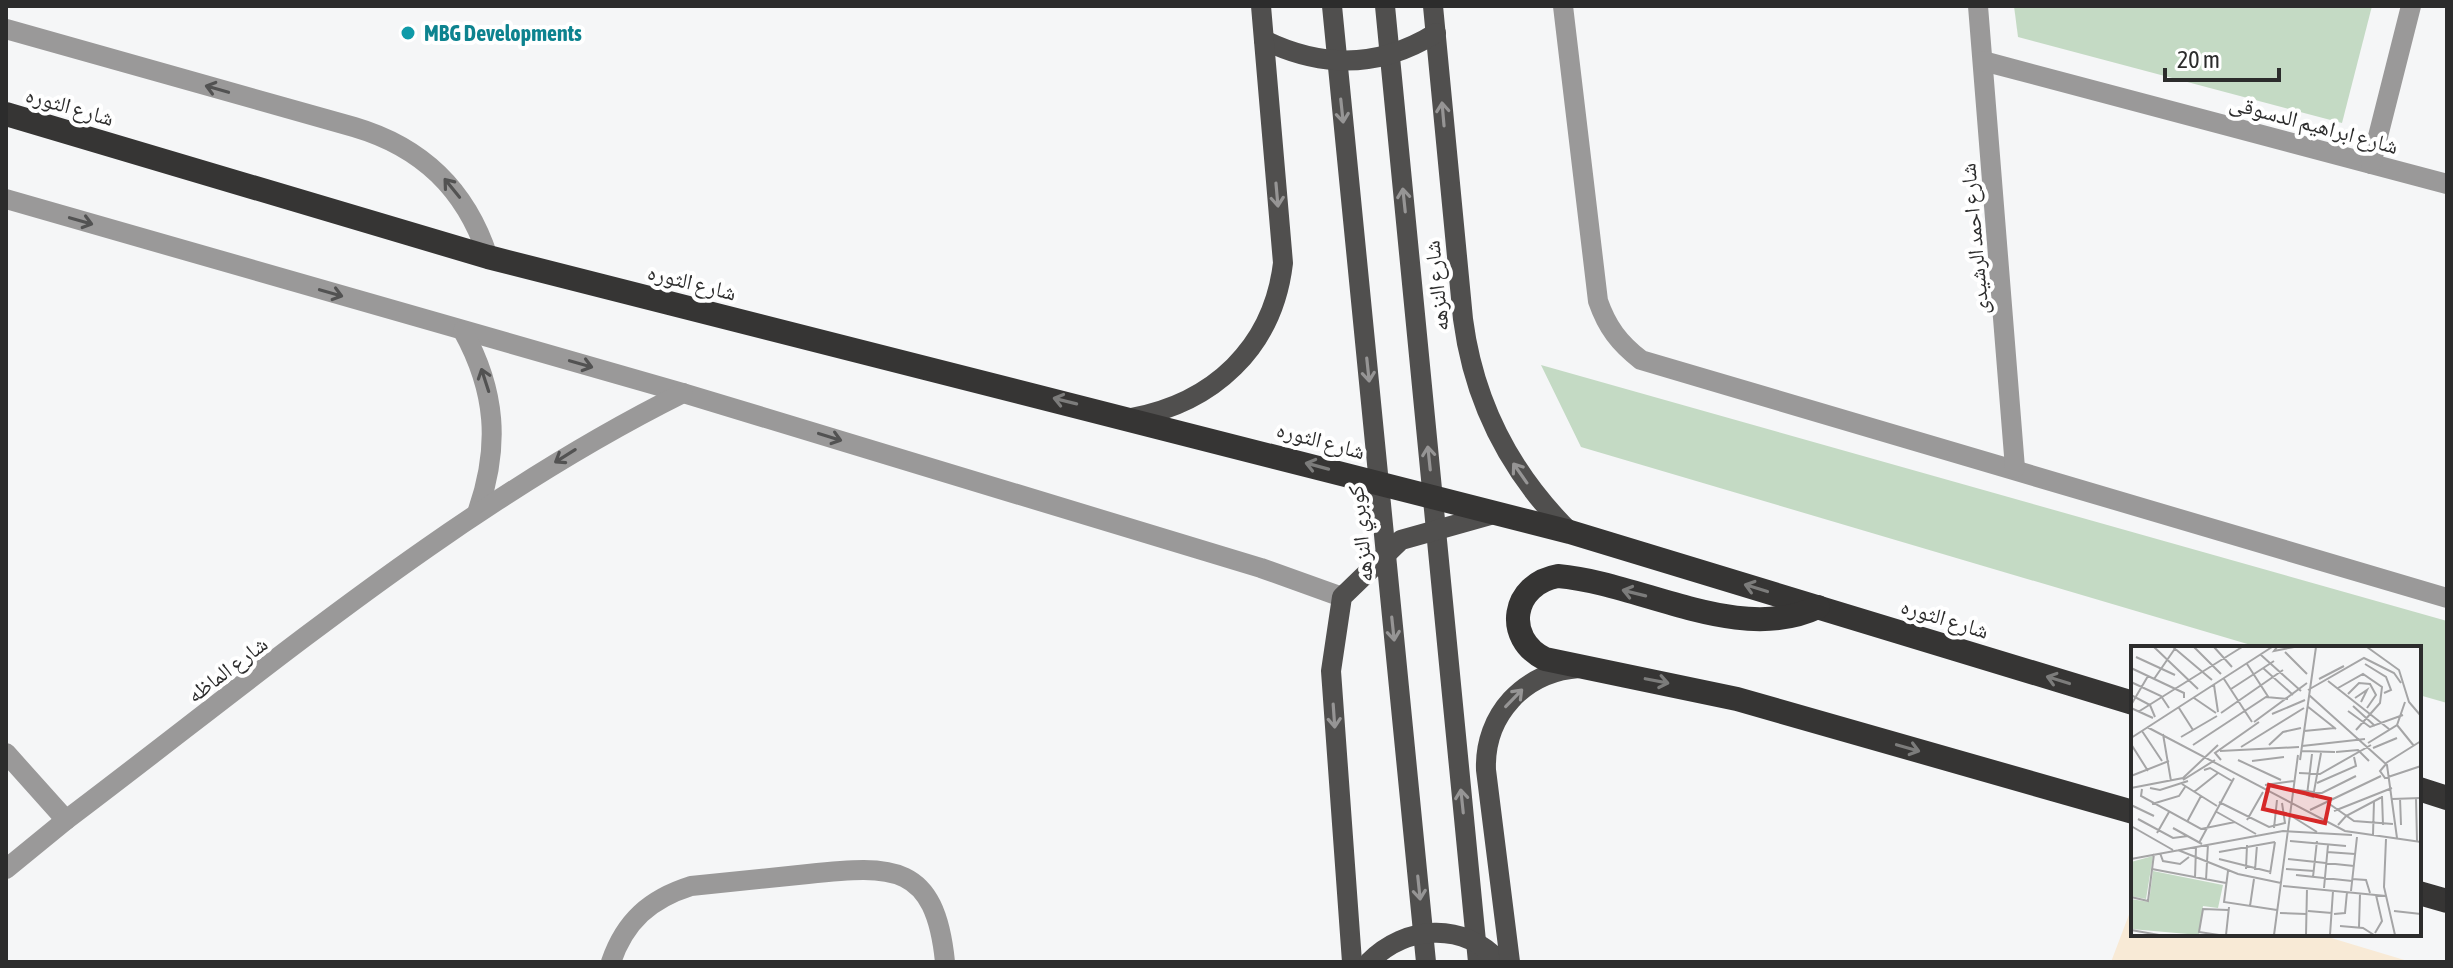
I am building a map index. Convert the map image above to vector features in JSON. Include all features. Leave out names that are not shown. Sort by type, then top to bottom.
[{"type":"highway","name":"شارع الثوره","points":[[6,114],[488,257],[1570,532],[2131,702]]},
{"type":"highway","points":[[1818,607],[1786,619],[1748,620],[1568,577],[1547,578],[1529,589],[1518,606],[1520,637],[1534,654],[1580,668],[1737,699],[2131,811]]},
{"type":"highway","points":[[2421,790],[2447,798]]},
{"type":"highway","points":[[2421,894],[2447,901]]},
{"type":"main road","points":[[1131,418],[1182,405],[1226,377],[1259,337],[1280,289],[1283,263],[1261,6]]},
{"type":"main road","name":"كوبري النزهه","points":[[1332,6],[1426,962]]},
{"type":"main road","points":[[1385,6],[1478,962]]},
{"type":"main road","name":"شارع النزهه","points":[[1433,6],[1463,319],[1471,367],[1486,413],[1509,457],[1537,497],[1570,532]]},
{"type":"main road","points":[[1264,40],[1288,51],[1338,62],[1390,56],[1436,33]]},
{"type":"main road","points":[[1352,962],[1331,671],[1342,597],[1401,540],[1497,513]]},
{"type":"main road","points":[[1510,962],[1486,770],[1488,741],[1500,712],[1522,689],[1549,673],[1580,668]]},
{"type":"main road","points":[[1369,962],[1390,944],[1430,932],[1471,940],[1500,962]]},
{"type":"street","points":[[1563,6],[1592,272],[1606,324],[1621,345],[1641,360],[1664,370],[2015,468],[2447,598]]},
{"type":"street","name":"شارع احمد الرشيدى","points":[[1978,6],[2015,468]]},
{"type":"street","points":[[2371,164],[2411,6]]},
{"type":"street","points":[[6,29],[354,127],[399,144],[420,157],[456,191],[480,233],[488,257]]},
{"type":"street","name":"شارع ابراهيم الدسوقى","points":[[1983,61],[2447,184]]},
{"type":"street","points":[[6,199],[683,393],[1261,568],[1342,597]]},
{"type":"street","points":[[463,331],[483,374],[494,419],[488,481],[478,510]]},
{"type":"street","name":"شارع الماظه","points":[[6,869],[66,820],[478,510],[578,447],[683,393]]},
{"type":"street","points":[[6,753],[66,820]]},
{"type":"street","points":[[611,962],[632,920],[669,893],[691,886],[862,868],[898,874],[927,896],[942,929],[945,962]]},
{"type":"shaded area","points":[[2131,909],[2131,936],[2325,936],[2411,962],[2111,962]]},
{"type":"green space","points":[[2014,6],[2372,6],[2342,123],[2018,37]]},
{"type":"green space","points":[[1541,365],[2447,621],[2447,703],[2421,696],[2421,646],[2254,646],[1581,447]]},
{"type":"place","name":"MBG Developments","points":[[408,33]]}]
